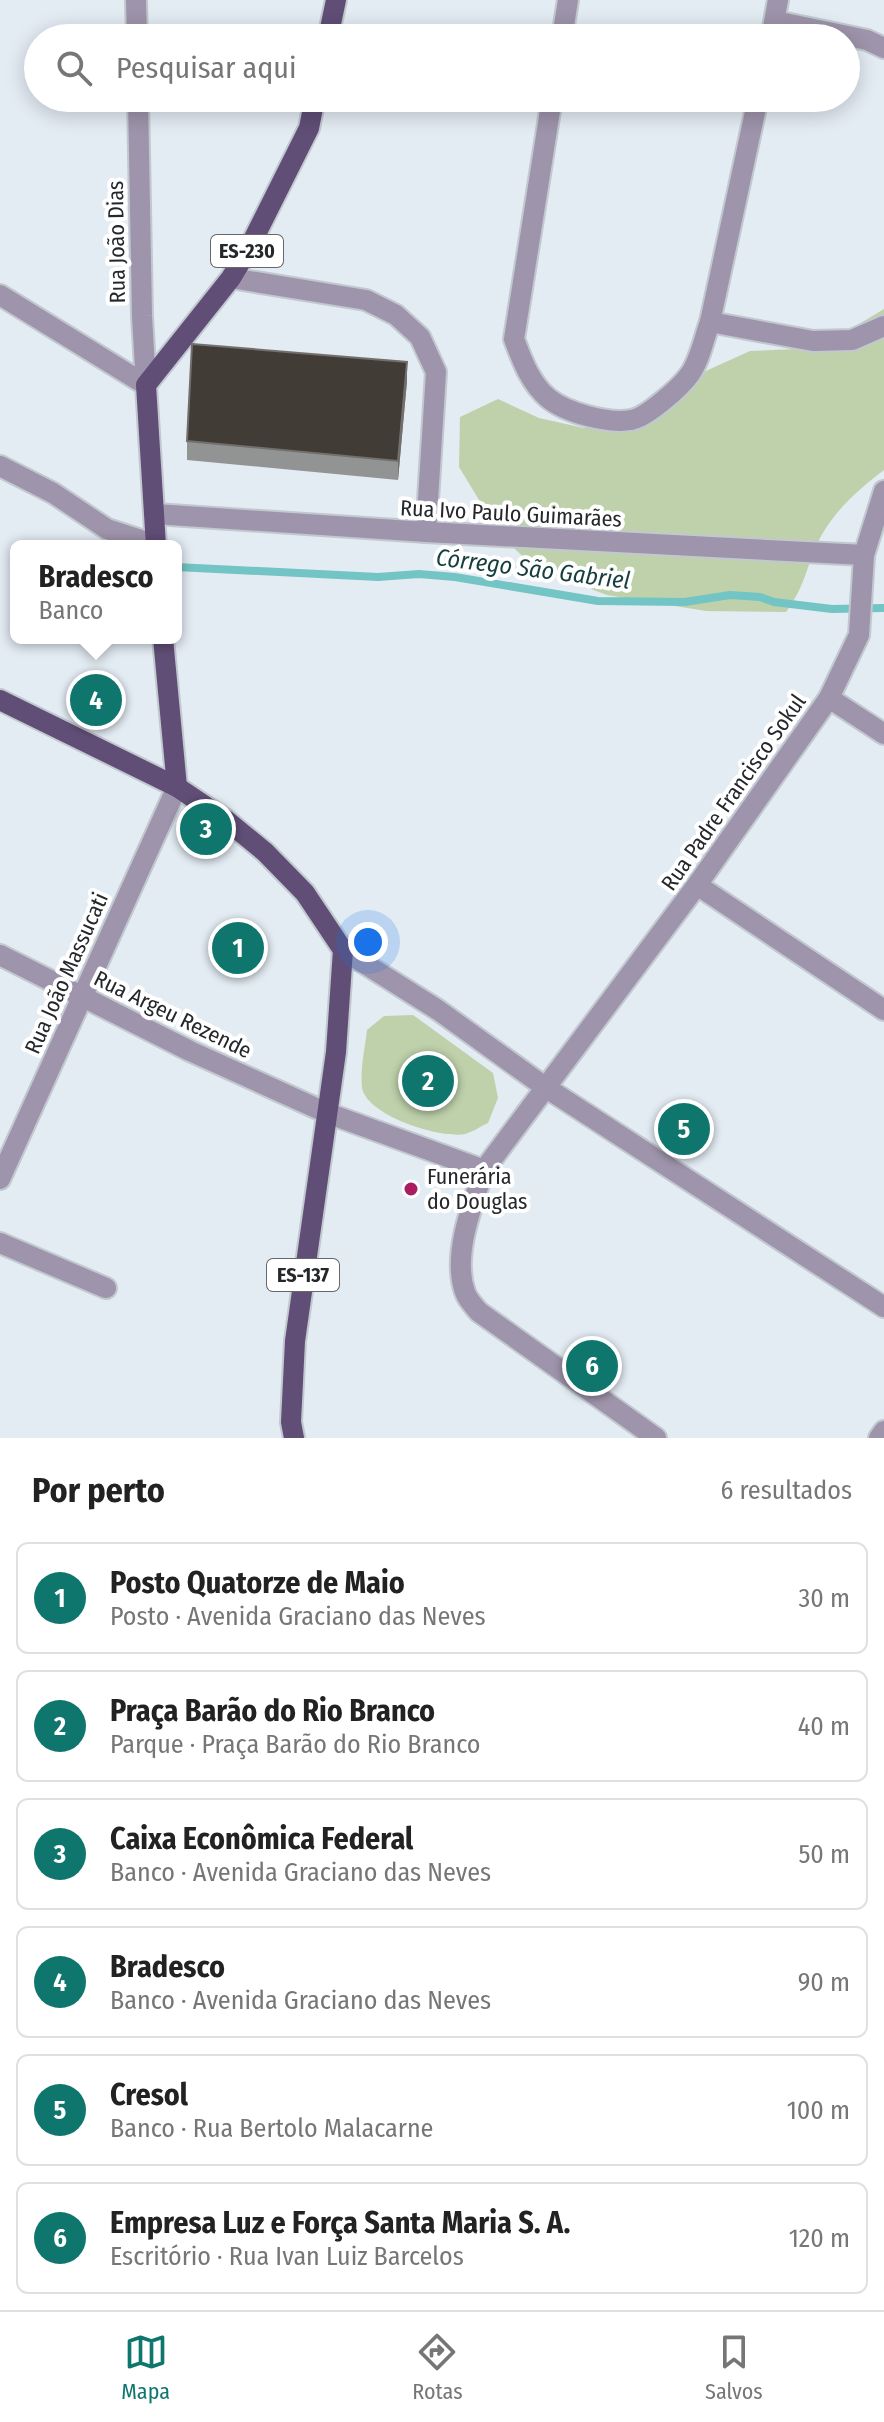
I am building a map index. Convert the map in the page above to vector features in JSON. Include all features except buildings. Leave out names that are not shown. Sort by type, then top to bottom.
[{"type":"main road","points":[[331,24],[336,0]]},
{"type":"main road","name":"ES-230","points":[[146,385],[231,278],[309,128],[312,112]]},
{"type":"main road","points":[[146,385],[156,540]]},
{"type":"main road","points":[[164,644],[177,787]]},
{"type":"main road","points":[[0,700],[177,787],[226,820],[265,852],[305,893],[343,950]]},
{"type":"main road","name":"ES-137","points":[[294,1438],[291,1422],[295,1341],[336,1052],[343,950]]},
{"type":"street","points":[[136,0],[137,24]]},
{"type":"street","points":[[564,24],[568,0]]},
{"type":"street","points":[[774,24],[778,0]]},
{"type":"street","points":[[860,39],[884,48]]},
{"type":"street","name":"Rua João Dias","points":[[138,112],[146,385]]},
{"type":"street","points":[[550,112],[514,339],[526,371],[548,399],[586,417],[633,420],[656,406],[690,374],[710,322],[755,112]]},
{"type":"street","points":[[231,278],[366,300],[396,315],[420,337],[436,372],[426,532]]},
{"type":"street","points":[[0,295],[146,385]]},
{"type":"street","points":[[710,322],[813,341],[852,340],[884,326]]},
{"type":"street","points":[[0,466],[53,493],[107,529],[141,540]]},
{"type":"street","name":"Rua Padre Francisco Sokul","points":[[656,1438],[479,1312],[465,1294],[461,1273],[465,1229],[484,1170],[697,885],[829,698],[861,625],[864,555],[884,491]]},
{"type":"street","name":"Rua Ivo Paulo Guimarães","points":[[155,514],[864,555]]},
{"type":"street","points":[[864,555],[884,542]]},
{"type":"street","points":[[829,698],[884,734]]},
{"type":"street","name":"Rua João Massucati","points":[[0,1179],[177,787]]},
{"type":"street","points":[[697,885],[884,1010]]},
{"type":"street","points":[[343,950],[438,1010],[545,1087],[884,1307]]},
{"type":"street","name":"Rua Argeu Rezende","points":[[0,955],[190,1051],[327,1113],[484,1170]]},
{"type":"street","points":[[0,1243],[106,1288]]},
{"type":"street","points":[[879,1438],[884,1431]]},
{"type":"green space","points":[[884,309],[884,470],[848,501],[826,528],[798,593],[786,612],[706,611],[607,595],[535,568],[501,536],[459,467],[460,417],[498,399],[539,418],[584,428],[642,424],[674,393],[708,370],[750,351],[819,348]]},
{"type":"green space","points":[[413,1015],[493,1073],[498,1098],[488,1123],[465,1134],[439,1133],[405,1123],[376,1107],[366,1097],[362,1087],[362,1066],[367,1030],[384,1016]]},
{"type":"waterway","name":"Córrego São Gabriel","points":[[182,567],[378,577],[419,574],[455,577],[598,601],[685,602],[730,595],[832,609],[884,608]]},
{"type":"place","name":"Bradesco","points":[[96,700]]},
{"type":"place","name":"Caixa Econômica Federal","points":[[206,829]]},
{"type":"place","name":"Posto Quatorze de Maio","points":[[238,948]]},
{"type":"place","name":"Praça Barão do Rio Branco","points":[[428,1081]]},
{"type":"place","name":"Cresol","points":[[684,1129]]},
{"type":"place","name":"Funerária do Douglas","points":[[411,1189]]},
{"type":"place","name":"Empresa Luz e Força Santa Maria S. A.","points":[[592,1366]]}]
